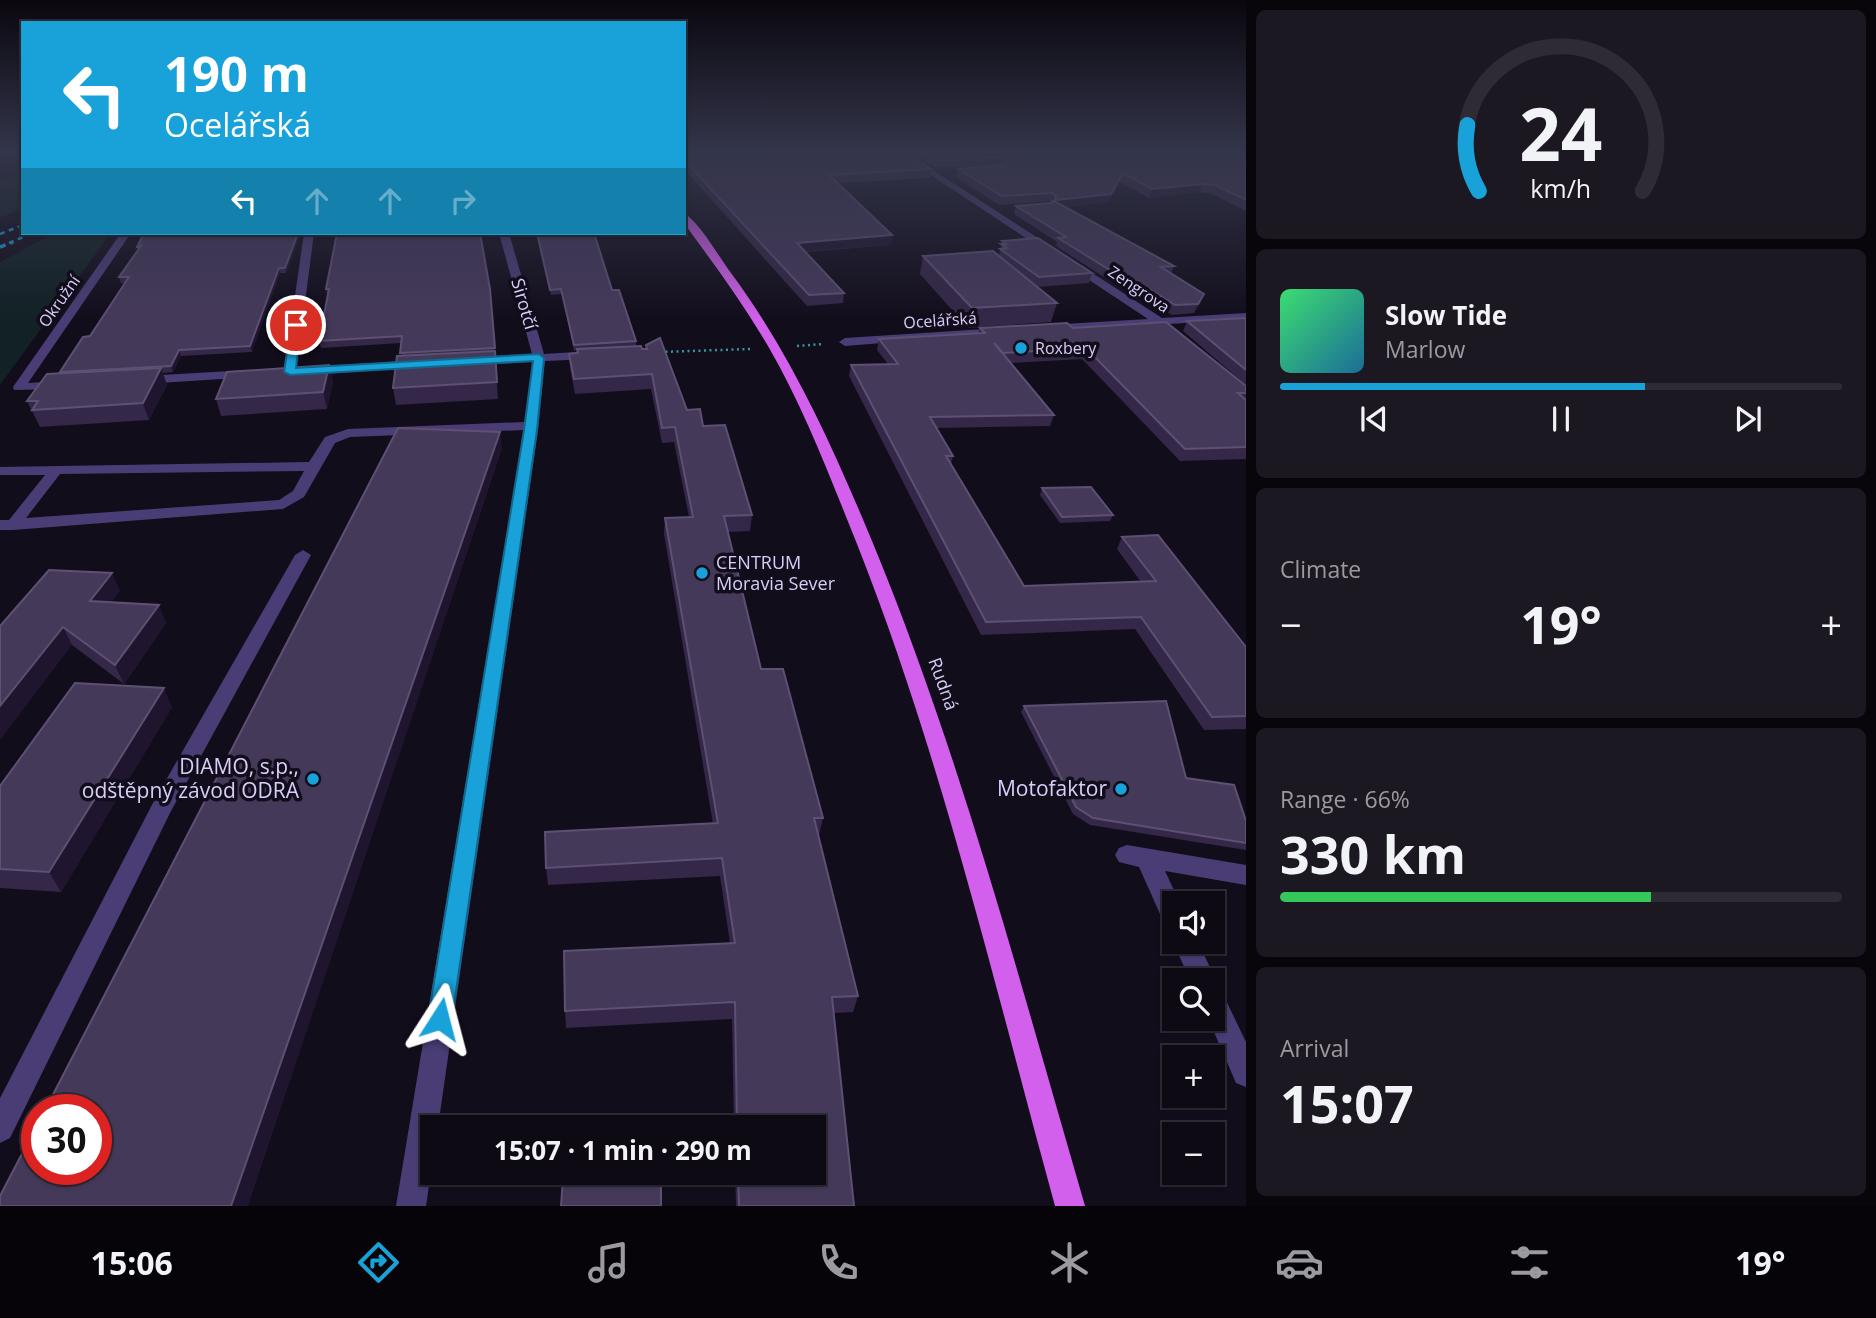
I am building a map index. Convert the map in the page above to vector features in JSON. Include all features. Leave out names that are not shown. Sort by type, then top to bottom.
[{"type":"main road","name":"Rudná","points":[[686,219],[742,295],[775,348],[828,453],[884,591],[942,754],[1070,1206]]},
{"type":"street","name":"Zengrova","points":[[986,208],[1159,321],[1188,346]]},
{"type":"street","points":[[990,211],[1005,209]]},
{"type":"street","name":"Okružní","points":[[73,384],[19,387],[125,235]]},
{"type":"street","points":[[276,372],[309,235]]},
{"type":"street","name":"Sirotčí","points":[[411,1206],[531,426],[539,358],[504,235]]},
{"type":"street","points":[[1036,329],[1246,316]]},
{"type":"street","name":"Ocelářská","points":[[845,342],[1009,331]]},
{"type":"street","points":[[456,362],[606,354]]},
{"type":"street","points":[[127,381],[428,364]]},
{"type":"street","points":[[7,525],[283,505],[299,494],[330,440],[348,433],[531,426]]},
{"type":"street","points":[[0,471],[314,466]]},
{"type":"street","points":[[7,525],[57,470]]},
{"type":"street","points":[[0,1128],[162,807],[303,555]]},
{"type":"street","points":[[1162,898],[1137,856],[1246,875]]},
{"type":"street","points":[[1225,1027],[1246,1073]]},
{"type":"path","points":[[660,352],[775,348],[845,342]]},
{"type":"shaded area","points":[[0,208],[21,208],[21,209],[0,218]]},
{"type":"shaded area","points":[[50,235],[110,235],[0,385],[0,262]]},
{"type":"building","points":[[729,208],[864,208],[892,235],[797,243],[844,293],[809,295]]},
{"type":"building","points":[[1020,208],[1067,208],[1174,266],[1161,267],[1204,294],[1198,304],[1175,305],[1126,275],[1113,272],[1058,238],[1066,237]]},
{"type":"building","points":[[143,235],[297,235],[285,268],[279,268],[250,346],[179,350],[171,366],[60,372],[83,337],[90,336],[129,277],[119,277],[141,246],[137,247]]},
{"type":"building","points":[[337,235],[480,235],[490,289],[495,348],[400,353],[402,336],[319,341],[329,289],[326,289]]},
{"type":"building","points":[[537,235],[595,235],[612,290],[619,290],[636,341],[574,345],[561,289],[550,290]]},
{"type":"building","points":[[1038,238],[1092,273],[1039,277],[1000,249],[1007,248],[1001,244],[1006,244],[1002,241]]},
{"type":"building","points":[[993,251],[1057,303],[972,308],[923,256]]},
{"type":"building","points":[[1246,318],[1246,370],[1187,321]]},
{"type":"building","points":[[1166,322],[1246,386],[1246,393],[1238,393],[1246,400],[1246,447],[1185,449],[1086,348],[1003,353],[994,343],[1054,415],[930,417],[953,456],[946,456],[1024,586],[1156,581],[1122,537],[1158,535],[1246,647],[1246,716],[1212,717],[1141,617],[986,622],[851,365],[898,364],[879,339],[985,333],[980,328],[1067,323],[1073,328]]},
{"type":"building","points":[[660,338],[687,410],[700,409],[703,426],[725,425],[752,515],[724,516],[761,669],[783,669],[823,818],[814,818],[858,996],[832,997],[854,1206],[739,1206],[738,1185],[826,1185],[826,1115],[737,1115],[735,1002],[565,1011],[564,951],[735,943],[722,858],[546,868],[545,832],[718,823],[665,518],[693,517],[675,427],[662,428],[652,374],[574,379],[569,354],[578,353],[577,349],[641,346],[642,349],[647,349],[646,345]]},
{"type":"building","points":[[495,351],[497,382],[393,388],[397,356]]},
{"type":"building","points":[[329,365],[323,392],[216,399],[227,372]]},
{"type":"building","points":[[161,368],[143,403],[32,410],[38,401],[27,401],[47,374]]},
{"type":"building","name":"DIAMO, s.p., odštěpný závod ODRA","points":[[398,428],[500,432],[231,1206],[0,1206],[0,1196],[21,1156],[21,1185],[112,1185],[112,1094],[53,1094]]},
{"type":"building","points":[[1091,487],[1113,515],[1062,517],[1042,488]]},
{"type":"building","points":[[49,570],[112,573],[90,601],[159,605],[115,665],[63,627],[0,706],[0,626]]},
{"type":"building","points":[[75,683],[164,688],[49,872],[0,869],[0,786]]},
{"type":"building","points":[[1166,701],[1186,778],[1234,785],[1246,821],[1246,843],[1093,818],[1076,807],[1024,706]]},
{"type":"building","points":[[562,1185],[661,1185],[661,1206],[561,1206]]},
{"type":"railway","points":[[0,234],[21,226]]},
{"type":"railway","points":[[9,243],[28,235]]},
{"type":"railway","points":[[0,247],[13,242]]},
{"type":"place","name":"Roxbery","points":[[1021,348]]},
{"type":"place","name":"CENTRUM Moravia Sever","points":[[702,573]]},
{"type":"place","name":"DIAMO, s.p., odštěpný závod ODRA","points":[[313,779]]},
{"type":"place","name":"Motofaktor","points":[[1121,789]]},
{"type":"route","points":[[296,325],[290,372],[539,358],[531,430],[440,1019]]}]
